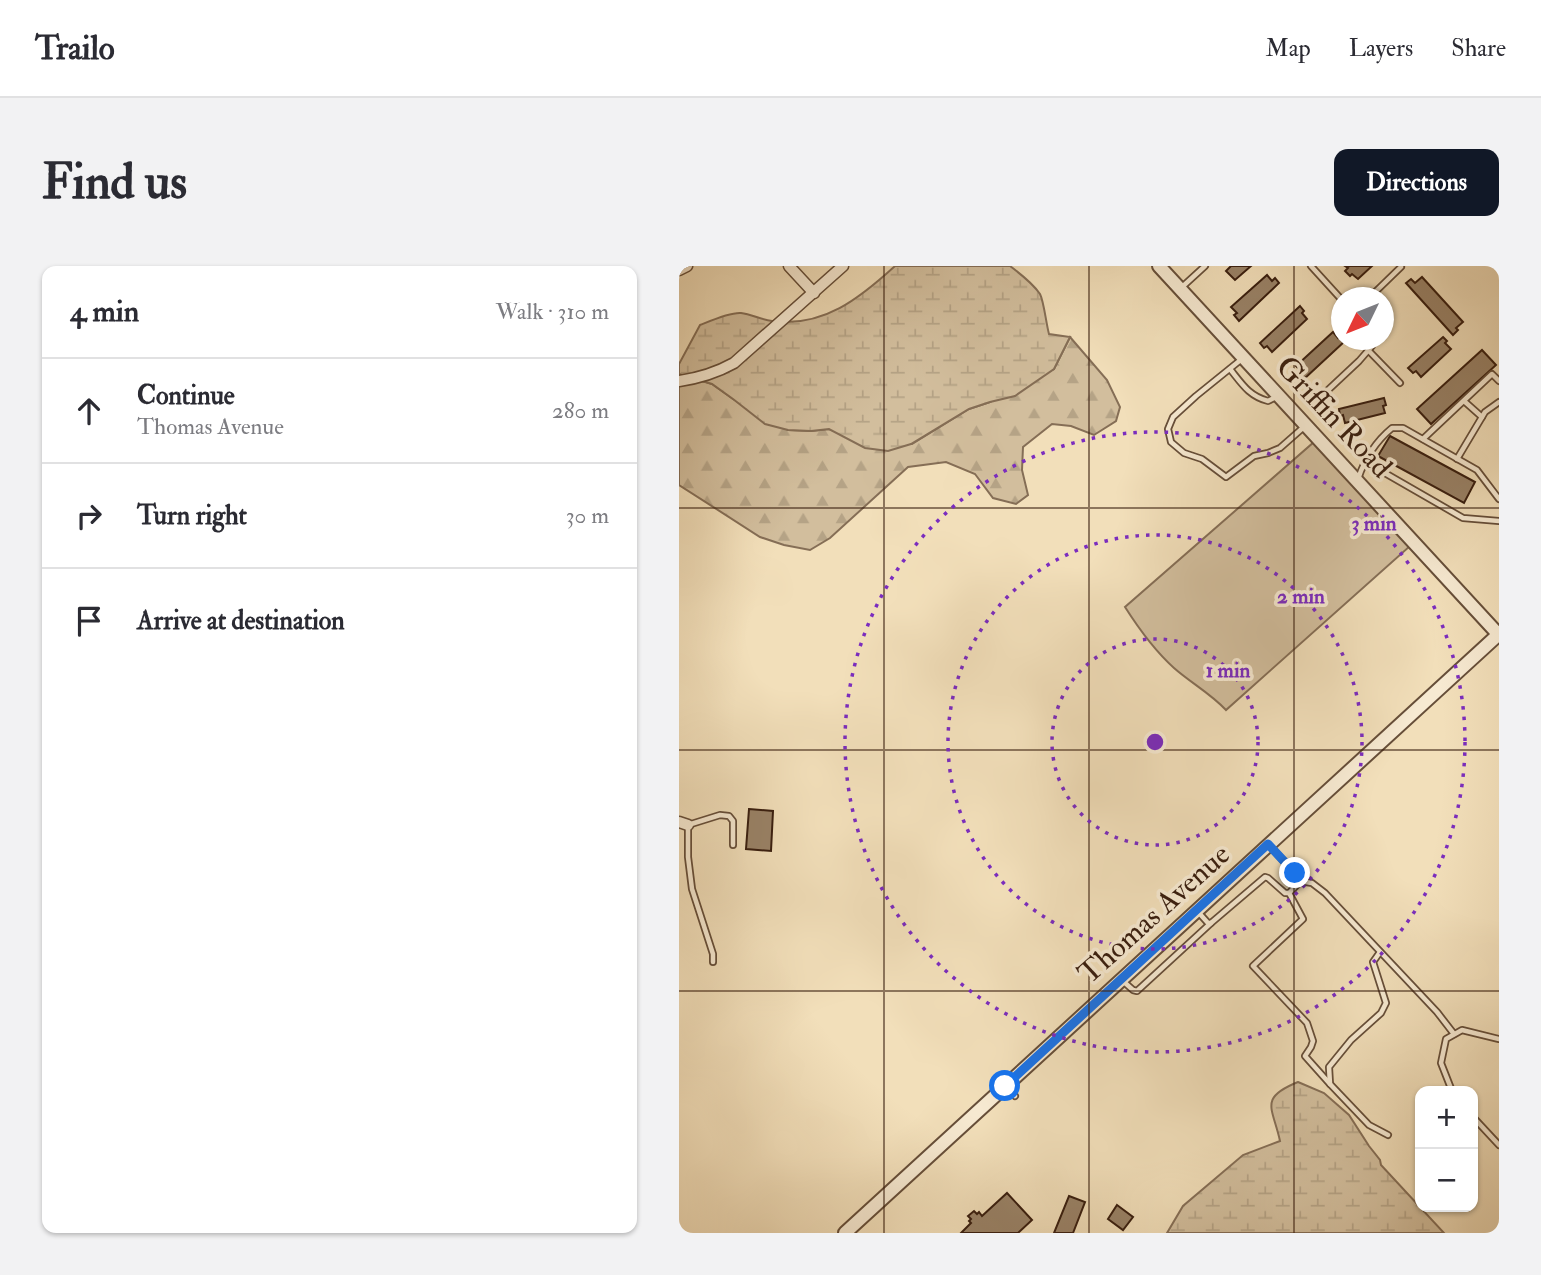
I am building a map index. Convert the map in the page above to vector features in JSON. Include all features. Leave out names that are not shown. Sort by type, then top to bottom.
[{"type":"street","points":[[679,270],[687,266]]},
{"type":"street","points":[[789,266],[814,293]]},
{"type":"street","points":[[679,381],[704,377],[734,363],[843,266]]},
{"type":"street","name":"Griffin Road","points":[[1159,266],[1499,634]]},
{"type":"street","name":"Thomas Avenue","points":[[845,1233],[1499,634]]},
{"type":"lane","points":[[1180,289],[1205,266]]},
{"type":"lane","points":[[1311,266],[1331,287]]},
{"type":"lane","points":[[1380,287],[1401,267]]},
{"type":"lane","points":[[1312,405],[1368,350],[1400,383]]},
{"type":"lane","points":[[1243,358],[1173,417],[1168,429],[1171,442],[1184,453],[1202,459],[1226,477],[1254,456],[1280,448],[1306,425]]},
{"type":"lane","points":[[1230,369],[1257,398],[1268,401],[1278,395]]},
{"type":"lane","points":[[1423,439],[1492,374],[1499,381]]},
{"type":"lane","points":[[1464,401],[1482,417]]},
{"type":"lane","points":[[1457,458],[1485,412],[1499,402]]},
{"type":"lane","points":[[1357,481],[1371,450],[1392,428],[1403,428],[1477,470],[1499,499]]},
{"type":"lane","points":[[1364,461],[1463,518],[1499,521]]},
{"type":"lane","points":[[713,962],[713,954],[692,889],[683,824],[720,815],[729,816],[733,821],[733,845]]},
{"type":"lane","points":[[1268,844],[1300,881]]},
{"type":"lane","points":[[1121,979],[1137,991],[1211,923],[1265,877],[1268,878],[1285,893],[1289,893],[1303,919],[1253,966],[1307,1023],[1313,1041],[1305,1056],[1369,1125],[1388,1135]]},
{"type":"lane","points":[[1289,893],[1300,881]]},
{"type":"lane","points":[[1300,881],[1312,883],[1325,893],[1437,1012],[1454,1034]]},
{"type":"lane","points":[[1196,910],[1211,923]]},
{"type":"lane","points":[[1330,1084],[1329,1067],[1351,1040],[1381,1013],[1386,1003],[1373,962],[1380,951]]},
{"type":"lane","points":[[1450,1086],[1441,1063],[1446,1039],[1462,1030],[1499,1039]]},
{"type":"lane","points":[[1005,1086],[1015,1096]]},
{"type":"lane","points":[[1478,1123],[1499,1145]]},
{"type":"green space","points":[[895,266],[1010,266],[1040,294],[1049,334],[1070,337],[1054,369],[1015,396],[969,409],[911,444],[888,451],[865,448],[829,429],[788,430],[765,424],[712,384],[679,374],[679,364],[700,325],[736,313],[768,320],[808,320],[854,299]]},
{"type":"green space","points":[[1070,337],[1107,380],[1120,407],[1116,421],[1094,435],[1071,426],[1052,424],[1023,447],[1022,470],[1028,495],[1016,504],[993,498],[975,474],[946,462],[908,467],[830,538],[810,550],[760,537],[679,485],[679,374],[712,384],[788,430],[829,429],[842,434],[912,444],[969,409],[990,402],[1054,369]]},
{"type":"green space","points":[[1314,442],[1410,546],[1226,710],[1167,661],[1147,639],[1125,607]]},
{"type":"green space","points":[[1298,1082],[1324,1093],[1349,1115],[1381,1165],[1415,1202],[1415,1212],[1425,1212],[1444,1233],[1167,1233],[1183,1206],[1243,1155],[1280,1141],[1271,1105],[1277,1093]]},
{"type":"building","points":[[1231,266],[1251,266],[1235,280],[1226,271]]},
{"type":"building","points":[[1345,266],[1372,266],[1358,279],[1345,271],[1348,268]]},
{"type":"building","points":[[1267,275],[1272,281],[1275,278],[1279,283],[1239,321],[1234,315],[1237,313],[1231,307]]},
{"type":"building","points":[[1422,277],[1463,322],[1453,335],[1406,283],[1411,279],[1415,283]]},
{"type":"building","points":[[1300,306],[1307,319],[1272,352],[1267,346],[1264,348],[1260,343]]},
{"type":"building","points":[[1331,334],[1331,350],[1335,350],[1304,379],[1296,366]]},
{"type":"building","points":[[1443,337],[1451,349],[1421,377],[1416,371],[1413,373],[1408,368]]},
{"type":"building","points":[[1482,350],[1496,365],[1431,424],[1417,409]]},
{"type":"building","points":[[1384,398],[1385,413],[1345,423],[1343,415],[1340,416],[1339,409]]},
{"type":"building","points":[[1390,436],[1475,482],[1464,503],[1378,456]]},
{"type":"building","points":[[749,809],[773,811],[771,851],[746,849]]},
{"type":"building","points":[[1007,1193],[1032,1220],[1018,1233],[961,1233],[971,1223],[968,1216],[974,1211],[982,1216]]},
{"type":"building","points":[[1069,1196],[1085,1202],[1073,1233],[1054,1233]]},
{"type":"building","points":[[1117,1205],[1133,1217],[1123,1230],[1108,1219]]},
{"type":"route","points":[[1005,1086],[1268,844],[1295,873]]}]
